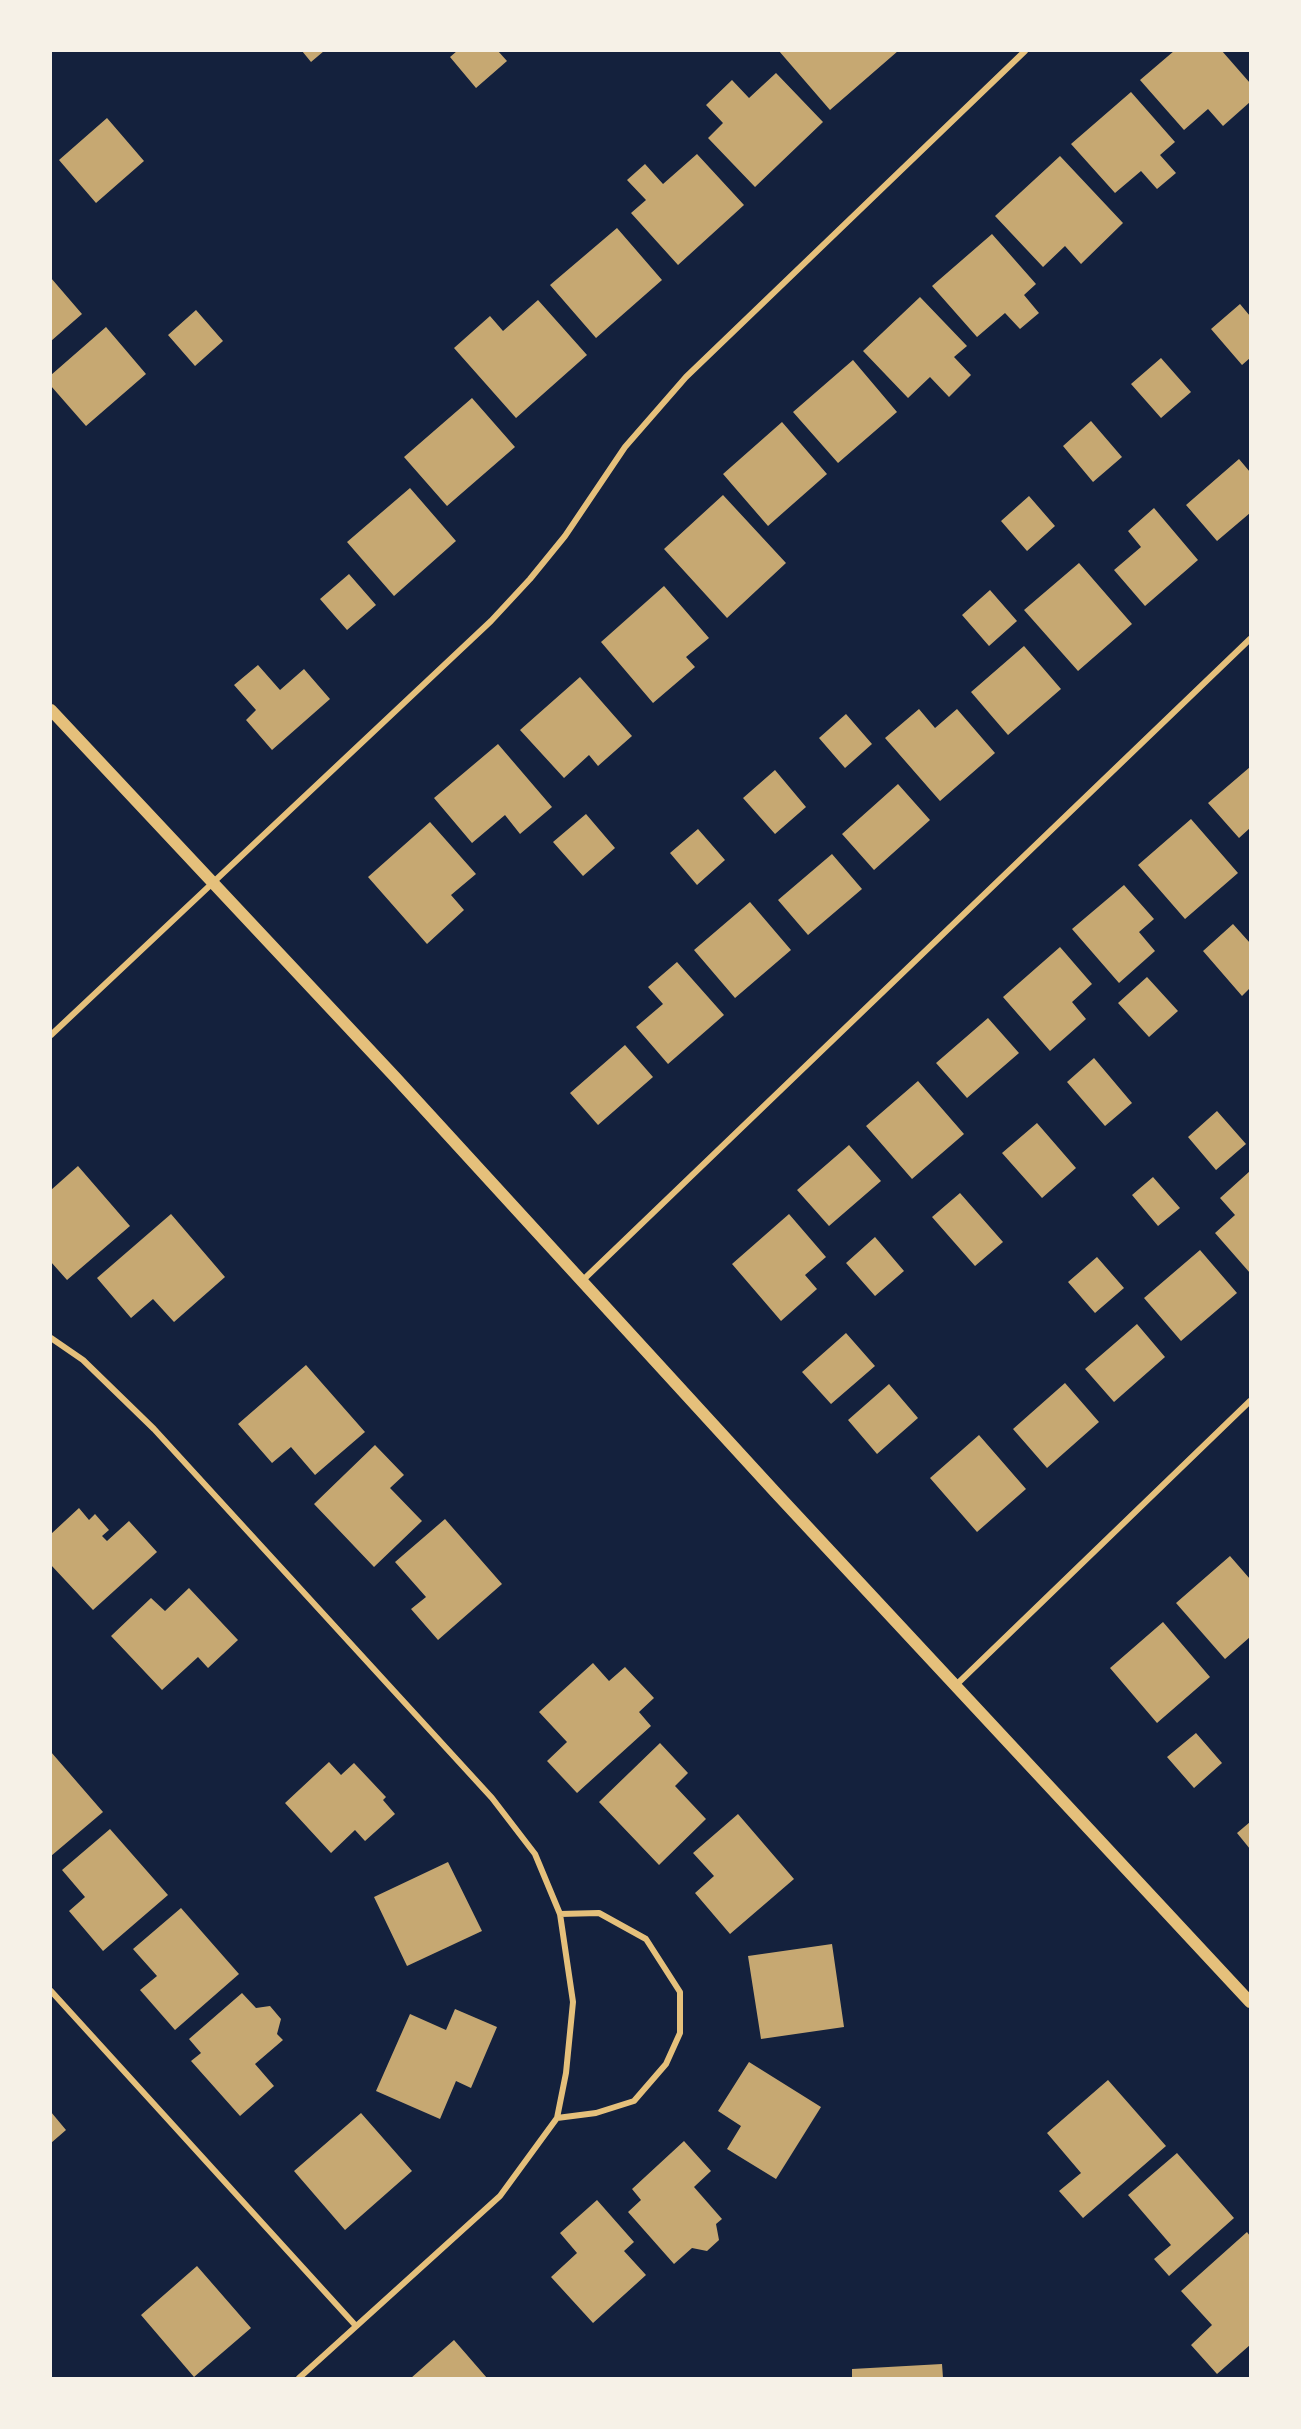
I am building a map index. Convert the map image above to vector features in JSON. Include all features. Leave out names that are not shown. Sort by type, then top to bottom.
[{"type":"main road","points":[[51,710],[395,1077],[955,1686],[1250,2002]]},
{"type":"street","points":[[51,1035],[491,621],[566,536],[626,447],[686,377],[1025,51]]},
{"type":"street","points":[[582,1282],[1250,639]]},
{"type":"street","points":[[51,1338],[83,1360],[154,1429],[492,1798],[535,1854],[560,1914],[573,2002],[566,2073],[557,2118],[500,2196],[299,2378]]},
{"type":"street","points":[[955,1686],[1250,1401]]},
{"type":"street","points":[[557,2118],[596,2113],[634,2101],[666,2064],[680,2033],[680,1992],[646,1939],[599,1913],[560,1914]]},
{"type":"street","points":[[51,1991],[356,2326]]},
{"type":"building","points":[[302,51],[324,51],[311,62]]},
{"type":"building","points":[[457,51],[498,51],[507,61],[476,88],[450,57]]},
{"type":"building","points":[[779,51],[898,51],[830,110]]},
{"type":"building","points":[[1174,51],[1222,51],[1250,83],[1250,102],[1223,126],[1208,109],[1184,130],[1140,80]]},
{"type":"building","points":[[776,73],[823,122],[755,187],[708,138],[723,123],[706,105],[732,80],[749,98]]},
{"type":"building","points":[[1131,92],[1175,142],[1160,155],[1176,173],[1157,189],[1141,171],[1115,193],[1071,144]]},
{"type":"building","points":[[107,118],[144,161],[96,203],[59,160]]},
{"type":"building","points":[[697,154],[744,205],[678,265],[631,213],[646,200],[627,180],[645,164],[663,184]]},
{"type":"building","points":[[1060,156],[1123,223],[1081,264],[1065,246],[1043,267],[995,216]]},
{"type":"building","points":[[617,228],[662,280],[596,338],[550,285]]},
{"type":"building","points":[[992,234],[1036,284],[1024,295],[1039,313],[1020,329],[1005,313],[977,337],[932,286]]},
{"type":"building","points":[[51,278],[82,314],[51,341]]},
{"type":"building","points":[[920,297],[967,346],[954,357],[971,375],[949,397],[930,377],[908,398],[863,351]]},
{"type":"building","points":[[538,300],[587,355],[516,418],[454,348],[490,316],[503,331]]},
{"type":"building","points":[[1240,304],[1250,316],[1250,358],[1242,365],[1211,329]]},
{"type":"building","points":[[196,310],[223,341],[195,366],[168,335]]},
{"type":"building","points":[[106,327],[146,374],[86,426],[51,386],[51,375]]},
{"type":"building","points":[[1161,358],[1191,392],[1161,418],[1131,384]]},
{"type":"building","points":[[853,360],[897,412],[838,463],[793,412]]},
{"type":"building","points":[[472,398],[515,447],[447,506],[404,457]]},
{"type":"building","points":[[1091,421],[1122,457],[1093,482],[1063,446]]},
{"type":"building","points":[[782,422],[827,474],[768,526],[723,474]]},
{"type":"building","points":[[1239,459],[1250,472],[1250,513],[1217,541],[1186,505]]},
{"type":"building","points":[[410,488],[456,541],[394,596],[347,542]]},
{"type":"building","points":[[723,495],[786,563],[727,618],[664,549]]},
{"type":"building","points":[[1029,496],[1055,526],[1027,551],[1001,521]]},
{"type":"building","points":[[1154,508],[1198,560],[1145,606],[1114,570],[1141,547],[1128,531]]},
{"type":"building","points":[[1079,563],[1132,624],[1078,671],[1024,610]]},
{"type":"building","points":[[349,574],[376,605],[347,630],[320,599]]},
{"type":"building","points":[[664,586],[709,638],[686,657],[695,667],[653,703],[601,642]]},
{"type":"building","points":[[990,590],[1017,621],[989,646],[962,615]]},
{"type":"building","points":[[1024,646],[1061,689],[1008,735],[971,692]]},
{"type":"building","points":[[258,665],[280,690],[304,669],[330,699],[272,750],[246,720],[256,710],[234,685]]},
{"type":"building","points":[[580,677],[632,736],[598,766],[589,755],[564,778],[520,730]]},
{"type":"building","points":[[919,709],[935,728],[957,709],[995,753],[940,801],[885,738]]},
{"type":"building","points":[[846,714],[872,744],[845,768],[819,738]]},
{"type":"building","points":[[498,744],[552,807],[520,834],[505,815],[472,843],[434,798]]},
{"type":"building","points":[[1250,767],[1250,828],[1239,838],[1208,803]]},
{"type":"building","points":[[775,770],[806,807],[775,834],[743,798]]},
{"type":"building","points":[[898,784],[930,820],[874,870],[842,834]]},
{"type":"building","points":[[586,814],[615,848],[583,876],[553,842]]},
{"type":"building","points":[[1191,819],[1238,873],[1185,919],[1138,865]]},
{"type":"building","points":[[430,822],[476,874],[451,895],[464,910],[427,944],[368,877]]},
{"type":"building","points":[[698,829],[725,860],[697,885],[670,853]]},
{"type":"building","points":[[832,854],[862,889],[808,935],[778,900]]},
{"type":"building","points":[[1124,885],[1154,919],[1139,932],[1155,951],[1119,983],[1072,929]]},
{"type":"building","points":[[750,902],[791,950],[735,998],[694,950]]},
{"type":"building","points":[[1233,924],[1250,943],[1250,988],[1242,996],[1203,951]]},
{"type":"building","points":[[1060,947],[1092,984],[1072,1002],[1086,1019],[1050,1051],[1003,997]]},
{"type":"building","points":[[677,962],[724,1015],[668,1064],[636,1027],[663,1004],[648,987]]},
{"type":"building","points":[[1147,977],[1178,1011],[1149,1037],[1118,1003]]},
{"type":"building","points":[[988,1018],[1019,1053],[967,1098],[936,1063]]},
{"type":"building","points":[[625,1045],[653,1077],[598,1125],[570,1093]]},
{"type":"building","points":[[1094,1058],[1132,1103],[1105,1126],[1067,1082]]},
{"type":"building","points":[[918,1081],[964,1134],[912,1179],[866,1126]]},
{"type":"building","points":[[1217,1111],[1246,1144],[1216,1170],[1188,1137]]},
{"type":"building","points":[[1037,1123],[1076,1168],[1042,1198],[1002,1153]]},
{"type":"building","points":[[849,1145],[881,1181],[829,1226],[797,1190]]},
{"type":"building","points":[[78,1166],[130,1226],[67,1280],[51,1262],[51,1190]]},
{"type":"building","points":[[1250,1171],[1250,1273],[1215,1233],[1235,1215],[1220,1198]]},
{"type":"building","points":[[1153,1177],[1180,1208],[1158,1226],[1132,1195]]},
{"type":"building","points":[[960,1193],[1003,1242],[975,1266],[932,1217]]},
{"type":"building","points":[[171,1214],[225,1277],[174,1322],[153,1299],[131,1318],[97,1278]]},
{"type":"building","points":[[789,1214],[826,1257],[805,1275],[817,1289],[781,1321],[732,1264]]},
{"type":"building","points":[[875,1237],[904,1271],[875,1296],[846,1263]]},
{"type":"building","points":[[1200,1250],[1237,1293],[1181,1341],[1144,1298]]},
{"type":"building","points":[[1097,1257],[1124,1288],[1095,1313],[1068,1282]]},
{"type":"building","points":[[1137,1324],[1165,1357],[1114,1402],[1085,1369]]},
{"type":"building","points":[[846,1333],[875,1366],[831,1404],[802,1372]]},
{"type":"building","points":[[306,1365],[365,1432],[315,1475],[291,1447],[272,1463],[238,1424]]},
{"type":"building","points":[[1065,1383],[1099,1422],[1047,1468],[1013,1429]]},
{"type":"building","points":[[889,1384],[918,1418],[877,1454],[848,1420]]},
{"type":"building","points":[[979,1435],[1026,1489],[977,1532],[930,1478]]},
{"type":"building","points":[[375,1445],[404,1475],[390,1488],[422,1521],[374,1567],[314,1504]]},
{"type":"building","points":[[79,1508],[89,1520],[95,1514],[109,1530],[102,1536],[107,1541],[129,1521],[157,1552],[93,1610],[51,1565],[51,1534]]},
{"type":"building","points":[[445,1519],[502,1584],[438,1640],[411,1609],[426,1597],[395,1562]]},
{"type":"building","points":[[1230,1556],[1250,1579],[1250,1637],[1225,1659],[1176,1603]]},
{"type":"building","points":[[189,1588],[238,1640],[208,1668],[198,1657],[162,1690],[111,1636],[151,1598],[165,1611]]},
{"type":"building","points":[[1163,1622],[1210,1677],[1157,1723],[1110,1668]]},
{"type":"building","points":[[593,1663],[609,1681],[625,1667],[654,1698],[639,1712],[651,1726],[577,1793],[547,1761],[567,1742],[539,1712]]},
{"type":"building","points":[[1196,1733],[1222,1763],[1194,1788],[1167,1757]]},
{"type":"building","points":[[660,1743],[688,1773],[675,1786],[706,1819],[659,1865],[599,1802]]},
{"type":"building","points":[[51,1752],[103,1812],[51,1856]]},
{"type":"building","points":[[329,1762],[341,1775],[354,1763],[386,1797],[383,1800],[395,1814],[365,1841],[355,1830],[331,1853],[285,1803]]},
{"type":"building","points":[[738,1814],[794,1879],[730,1934],[695,1893],[714,1876],[693,1853]]},
{"type":"building","points":[[1250,1822],[1250,1849],[1237,1833]]},
{"type":"building","points":[[110,1829],[168,1895],[103,1951],[69,1911],[85,1897],[62,1870]]},
{"type":"building","points":[[448,1862],[482,1931],[407,1966],[374,1897]]},
{"type":"building","points":[[181,1908],[239,1974],[175,2030],[140,1990],[157,1976],[133,1949]]},
{"type":"building","points":[[832,1944],[844,2027],[761,2039],[748,1956]]},
{"type":"building","points":[[242,1993],[256,2008],[270,2006],[281,2019],[277,2034],[283,2040],[255,2064],[274,2086],[240,2116],[191,2061],[201,2053],[189,2039]]},
{"type":"building","points":[[455,2009],[497,2027],[471,2088],[456,2081],[440,2119],[376,2091],[410,2014],[446,2030]]},
{"type":"building","points":[[749,2062],[821,2107],[776,2179],[727,2149],[741,2126],[718,2111]]},
{"type":"building","points":[[1108,2080],[1166,2146],[1083,2218],[1059,2191],[1081,2173],[1047,2133]]},
{"type":"building","points":[[51,2112],[66,2130],[51,2143]]},
{"type":"building","points":[[361,2113],[412,2171],[345,2230],[294,2171]]},
{"type":"building","points":[[684,2141],[711,2171],[694,2187],[722,2219],[716,2224],[719,2240],[707,2251],[692,2248],[674,2264],[628,2212],[641,2200],[632,2189]]},
{"type":"building","points":[[1177,2153],[1234,2218],[1169,2276],[1154,2259],[1171,2245],[1128,2195]]},
{"type":"building","points":[[597,2200],[634,2242],[624,2251],[646,2275],[593,2323],[551,2277],[577,2253],[560,2233]]},
{"type":"building","points":[[1247,2232],[1250,2236],[1250,2345],[1217,2374],[1191,2345],[1212,2325],[1181,2291]]},
{"type":"building","points":[[197,2266],[251,2328],[194,2377],[141,2315]]},
{"type":"building","points":[[454,2340],[487,2378],[411,2378]]},
{"type":"building","points":[[942,2364],[943,2378],[852,2378],[852,2369]]}]
